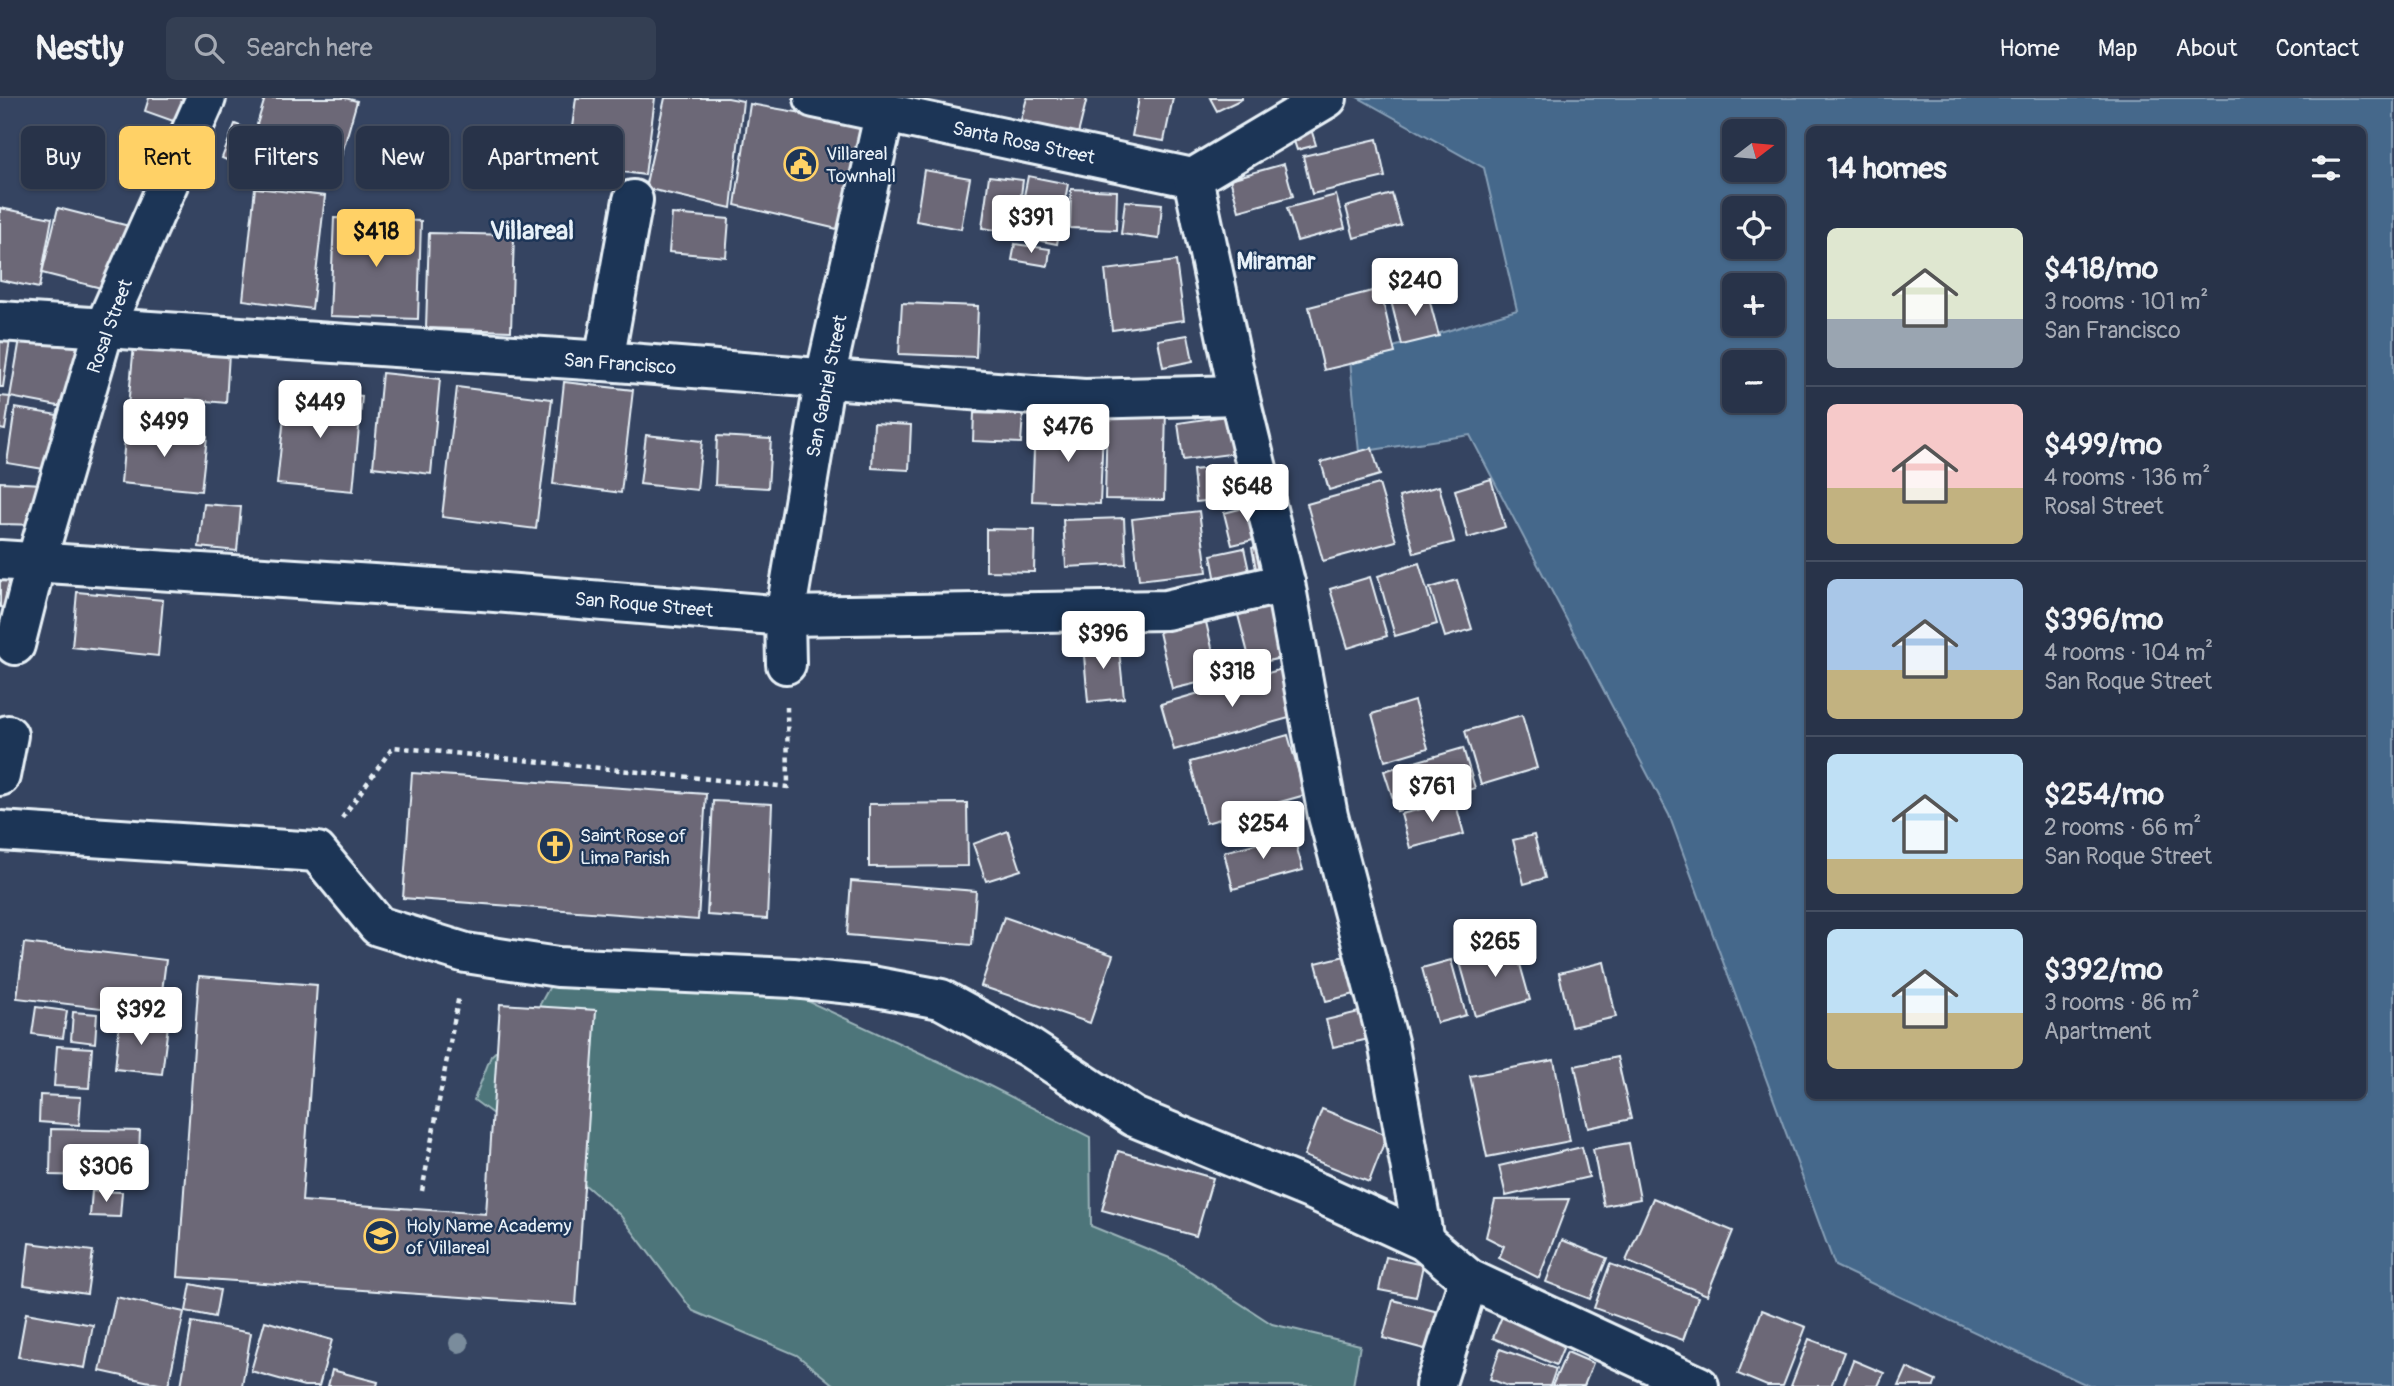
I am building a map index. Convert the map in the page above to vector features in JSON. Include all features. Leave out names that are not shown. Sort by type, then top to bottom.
[{"type":"street","name":"Rosal Street","points":[[15,645],[18,561],[105,326],[206,98]]},
{"type":"street","name":"Santa Rosa Street","points":[[814,98],[1193,178]]},
{"type":"street","points":[[1327,98],[1193,178],[1239,395],[1286,583],[1328,816],[1388,1042],[1424,1241]]},
{"type":"street","name":"San Gabriel Street","points":[[786,664],[785,616],[825,378],[885,111]]},
{"type":"street","points":[[604,361],[633,200]]},
{"type":"street","name":"San Francisco","points":[[0,321],[604,361],[1084,399],[1239,395]]},
{"type":"street","name":"San Roque Street","points":[[18,561],[482,591],[785,616],[1166,610],[1286,583]]},
{"type":"street","points":[[0,776],[8,735]]},
{"type":"street","points":[[0,831],[317,852],[379,926],[467,953],[558,968],[793,978],[871,986],[941,999],[1028,1046],[1134,1117],[1317,1192],[1424,1241],[1469,1279],[1699,1386]]},
{"type":"street","points":[[1435,1386],[1469,1279]]},
{"type":"path","points":[[317,852],[393,747],[788,787],[786,664]]},
{"type":"path","points":[[422,1191],[467,953]]},
{"type":"green space","points":[[753,976],[964,1073],[1090,1137],[1091,1226],[1172,1259],[1272,1324],[1360,1345],[1353,1386],[835,1386],[797,1355],[693,1311],[620,1215],[563,1166],[474,1100],[491,1056],[533,1017],[555,977]]},
{"type":"water","points":[[1359,98],[2394,98],[2394,1386],[2089,1386],[1835,1266],[1669,815],[1470,435],[1359,452],[1350,360],[1517,310],[1484,168]]},
{"type":"building","points":[[149,98],[200,98],[190,126],[145,111]]},
{"type":"building","points":[[265,98],[345,98],[357,101],[342,154],[342,126],[257,126]]},
{"type":"building","points":[[576,98],[655,98],[645,175],[623,172],[623,126],[572,126]]},
{"type":"building","points":[[665,98],[728,98],[743,101],[731,208],[645,188]]},
{"type":"building","points":[[1027,98],[1087,98],[1077,138],[1020,123]]},
{"type":"building","points":[[1139,98],[1173,98],[1164,141],[1132,136]]},
{"type":"building","points":[[1210,98],[1242,98],[1242,99],[1217,111]]},
{"type":"building","name":"Villareal Townhall","points":[[750,104],[867,124],[850,232],[735,205]]},
{"type":"building","points":[[1307,116],[1316,145],[1297,150],[1288,123]]},
{"type":"building","points":[[1377,139],[1385,177],[1312,194],[1303,156]]},
{"type":"building","points":[[229,140],[229,161],[222,158]]},
{"type":"building","points":[[1284,164],[1293,196],[1239,211],[1230,179]]},
{"type":"building","points":[[924,170],[970,178],[961,229],[916,221]]},
{"type":"building","points":[[989,176],[1023,180],[1016,233],[982,228]]},
{"type":"building","points":[[1028,176],[1068,184],[1057,244],[1016,236]]},
{"type":"building","points":[[255,189],[325,196],[312,309],[243,300]]},
{"type":"building","points":[[1071,189],[1117,191],[1116,230],[1070,228]]},
{"type":"building","points":[[1392,194],[1401,225],[1354,238],[1346,207]]},
{"type":"building","points":[[1336,195],[1345,228],[1297,241],[1287,208]]},
{"type":"building","points":[[1125,201],[1162,204],[1159,239],[1121,234]]},
{"type":"building","points":[[0,208],[52,218],[39,288],[0,280]]},
{"type":"building","points":[[58,208],[133,227],[117,292],[42,273]]},
{"type":"building","points":[[672,214],[729,219],[726,257],[669,252]]},
{"type":"building","points":[[334,218],[421,221],[418,319],[330,316]]},
{"type":"building","points":[[429,233],[514,235],[511,331],[426,328]]},
{"type":"building","points":[[1015,244],[1050,249],[1048,266],[1012,260]]},
{"type":"building","points":[[1176,261],[1184,320],[1112,330],[1105,270]]},
{"type":"building","points":[[1380,289],[1395,353],[1324,370],[1309,307]]},
{"type":"building","points":[[1427,291],[1439,336],[1402,345],[1391,301]]},
{"type":"building","points":[[902,303],[978,306],[976,357],[899,354]]},
{"type":"building","points":[[0,331],[11,333],[3,387],[0,387]]},
{"type":"building","points":[[21,333],[86,345],[74,409],[10,397]]},
{"type":"building","points":[[1188,335],[1193,361],[1163,367],[1158,340]]},
{"type":"building","points":[[134,345],[229,353],[226,403],[187,399],[185,434],[126,427]]},
{"type":"building","points":[[382,373],[440,379],[431,474],[373,467]]},
{"type":"building","points":[[564,382],[633,390],[621,493],[553,484]]},
{"type":"building","points":[[457,387],[552,399],[536,529],[442,517]]},
{"type":"building","points":[[287,388],[362,396],[353,491],[277,484]]},
{"type":"building","points":[[0,396],[10,397],[5,430],[0,429]]},
{"type":"building","points":[[1107,407],[1166,408],[1164,500],[1105,499]]},
{"type":"building","points":[[15,408],[70,417],[62,472],[7,463]]},
{"type":"building","points":[[974,413],[1023,415],[1021,443],[973,441]]},
{"type":"building","points":[[1233,415],[1238,453],[1183,460],[1178,423]]},
{"type":"building","points":[[874,423],[911,425],[909,470],[872,468]]},
{"type":"building","points":[[1035,425],[1103,427],[1100,504],[1032,501]]},
{"type":"building","points":[[126,427],[207,437],[201,491],[121,483]]},
{"type":"building","points":[[646,435],[702,441],[697,490],[640,484]]},
{"type":"building","points":[[717,436],[771,439],[768,488],[715,485]]},
{"type":"building","points":[[1372,448],[1380,475],[1329,490],[1321,462]]},
{"type":"building","points":[[1241,465],[1245,497],[1196,502],[1193,470]]},
{"type":"building","points":[[1491,479],[1505,527],[1468,538],[1455,490]]},
{"type":"building","points":[[0,482],[45,484],[43,525],[0,524]]},
{"type":"building","points":[[1379,484],[1396,541],[1323,561],[1307,504]]},
{"type":"building","points":[[1439,486],[1454,542],[1414,553],[1399,497]]},
{"type":"building","points":[[1263,503],[1270,536],[1232,545],[1224,513]]},
{"type":"building","points":[[204,504],[241,507],[237,551],[199,547]]},
{"type":"building","points":[[1199,511],[1207,572],[1139,580],[1132,519]]},
{"type":"building","points":[[1124,518],[1126,564],[1066,567],[1063,520]]},
{"type":"building","points":[[986,529],[1035,530],[1034,572],[986,571]]},
{"type":"building","points":[[1272,543],[1278,570],[1257,574],[1252,548]]},
{"type":"building","points":[[1244,548],[1251,580],[1217,587],[1211,555]]},
{"type":"building","points":[[1419,563],[1437,624],[1395,636],[1378,576]]},
{"type":"building","points":[[0,572],[23,575],[20,610],[0,607]]},
{"type":"building","points":[[1370,577],[1387,636],[1348,648],[1330,589]]},
{"type":"building","points":[[1457,580],[1472,629],[1445,637],[1430,588]]},
{"type":"building","points":[[77,592],[163,600],[158,656],[72,647]]},
{"type":"building","points":[[1276,606],[1289,656],[1251,665],[1238,615]]},
{"type":"building","points":[[1206,622],[1219,678],[1172,689],[1159,632]]},
{"type":"building","points":[[1118,640],[1124,698],[1088,702],[1083,644]]},
{"type":"building","points":[[1289,667],[1303,714],[1174,750],[1161,704]]},
{"type":"building","points":[[1414,701],[1428,748],[1385,761],[1372,714]]},
{"type":"building","points":[[1522,715],[1537,768],[1481,785],[1465,731]]},
{"type":"building","points":[[1288,735],[1305,795],[1206,823],[1190,762]]},
{"type":"building","points":[[1463,748],[1475,788],[1397,811],[1384,771]]},
{"type":"building","name":"Saint Rose of Lima Parish","points":[[412,773],[706,794],[698,920],[403,898]]},
{"type":"building","points":[[713,801],[772,804],[767,919],[707,915]]},
{"type":"building","points":[[1455,801],[1464,834],[1410,848],[1401,814]]},
{"type":"building","points":[[967,803],[968,866],[869,867],[869,804]]},
{"type":"building","points":[[1008,831],[1021,870],[986,881],[973,844]]},
{"type":"building","points":[[1293,834],[1303,870],[1233,889],[1224,852]]},
{"type":"building","points":[[1534,835],[1545,878],[1524,884],[1513,840]]},
{"type":"building","points":[[851,881],[976,891],[972,945],[847,935]]},
{"type":"building","points":[[1004,917],[1113,955],[1090,1023],[981,986]]},
{"type":"building","points":[[24,943],[166,960],[159,1015],[17,998]]},
{"type":"building","points":[[1514,943],[1530,1000],[1475,1016],[1459,959]]},
{"type":"building","points":[[1345,956],[1355,994],[1326,1001],[1316,963]]},
{"type":"building","points":[[1451,960],[1466,1015],[1437,1023],[1422,968]]},
{"type":"building","points":[[1604,962],[1616,1017],[1571,1027],[1559,973]]},
{"type":"building","points":[[199,976],[317,985],[302,1201],[486,1214],[500,1004],[596,1010],[576,1305],[178,1277]]},
{"type":"building","points":[[36,1007],[67,1011],[63,1038],[32,1034]]},
{"type":"building","points":[[1371,1009],[1378,1037],[1333,1047],[1326,1020]]},
{"type":"building","points":[[73,1012],[97,1014],[95,1043],[71,1040]]},
{"type":"building","points":[[120,1019],[168,1025],[162,1074],[115,1069]]},
{"type":"building","points":[[57,1046],[92,1048],[89,1088],[54,1086]]},
{"type":"building","points":[[1617,1057],[1631,1119],[1588,1128],[1575,1066]]},
{"type":"building","points":[[1554,1060],[1570,1141],[1487,1157],[1470,1076]]},
{"type":"building","points":[[40,1095],[81,1097],[79,1125],[39,1122]]},
{"type":"building","points":[[1322,1109],[1387,1135],[1369,1182],[1304,1156]]},
{"type":"building","points":[[51,1129],[140,1131],[138,1177],[50,1175]]},
{"type":"building","points":[[1629,1143],[1640,1199],[1604,1206],[1593,1149]]},
{"type":"building","points":[[1582,1147],[1589,1177],[1506,1196],[1499,1166]]},
{"type":"building","points":[[1118,1151],[1213,1178],[1196,1236],[1102,1210]]},
{"type":"building","points":[[92,1191],[122,1192],[120,1217],[90,1216]]},
{"type":"building","points":[[1653,1198],[1733,1231],[1707,1295],[1626,1261]]},
{"type":"building","points":[[1569,1199],[1539,1278],[1499,1258],[1504,1246],[1486,1237],[1495,1200]]},
{"type":"building","points":[[1562,1240],[1607,1258],[1590,1299],[1546,1282]]},
{"type":"building","points":[[29,1243],[93,1251],[87,1294],[24,1285]]},
{"type":"building","points":[[1386,1257],[1423,1265],[1416,1297],[1379,1290]]},
{"type":"building","points":[[1610,1264],[1698,1297],[1683,1340],[1594,1308]]},
{"type":"building","points":[[191,1284],[220,1290],[215,1317],[186,1311]]},
{"type":"building","points":[[116,1297],[184,1312],[168,1386],[100,1371]]},
{"type":"building","points":[[1393,1300],[1442,1313],[1432,1351],[1383,1338]]},
{"type":"building","points":[[1508,1302],[1571,1329],[1556,1365],[1493,1338]]},
{"type":"building","points":[[1762,1310],[1806,1327],[1783,1386],[1767,1386],[1738,1374]]},
{"type":"building","points":[[26,1313],[93,1325],[85,1368],[18,1357]]},
{"type":"building","points":[[265,1321],[332,1340],[319,1386],[304,1386],[251,1371]]},
{"type":"building","points":[[192,1322],[251,1333],[242,1386],[181,1386]]},
{"type":"building","points":[[1809,1339],[1844,1352],[1831,1386],[1791,1386]]},
{"type":"building","points":[[1500,1349],[1556,1369],[1550,1386],[1508,1386],[1490,1379]]},
{"type":"building","points":[[1567,1352],[1593,1363],[1584,1386],[1552,1386]]},
{"type":"building","points":[[1853,1360],[1884,1373],[1878,1386],[1843,1386]]},
{"type":"building","points":[[1907,1368],[1936,1381],[1934,1386],[1899,1386]]},
{"type":"building","points":[[332,1370],[378,1382],[377,1386],[328,1386]]},
{"type":"place","name":"Villareal Townhall","points":[[801,164]]},
{"type":"place","name":"Saint Rose of Lima Parish","points":[[555,846]]},
{"type":"place","name":"Holy Name Academy of Villareal","points":[[381,1236]]},
{"type":"district","name":"Villareal","points":[[532,230]]},
{"type":"district","name":"Miramar","points":[[1276,261]]}]
